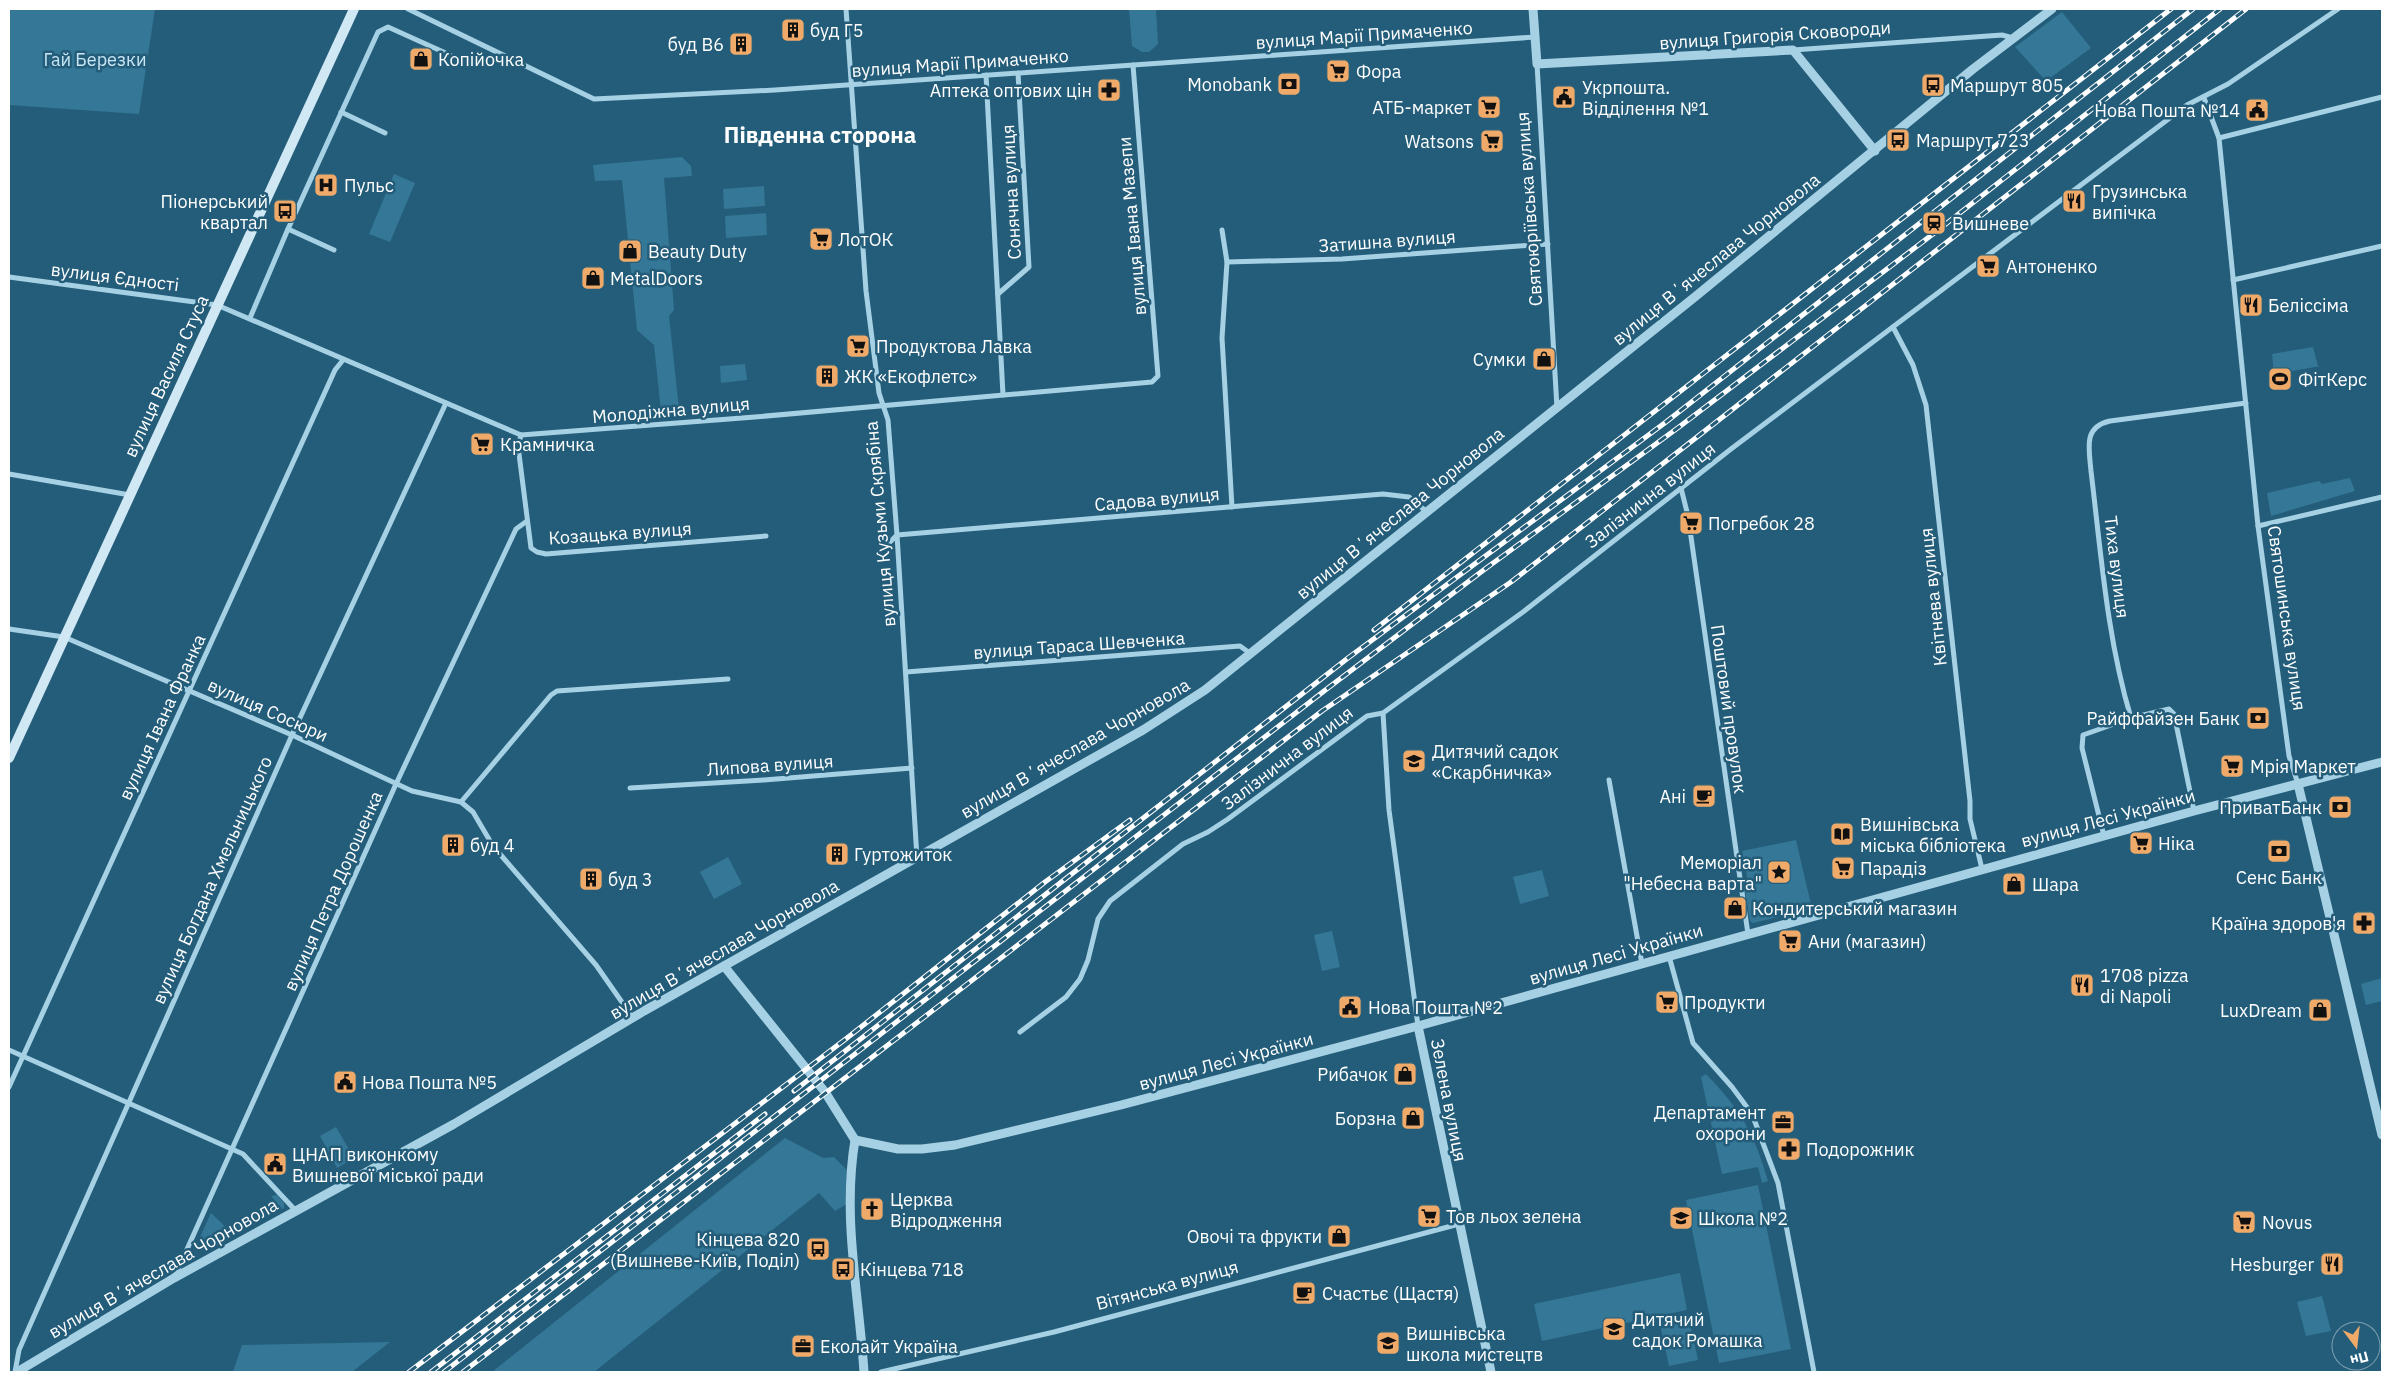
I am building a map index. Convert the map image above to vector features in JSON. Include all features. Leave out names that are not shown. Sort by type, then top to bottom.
[{"type":"main road","name":"вулиця Василя Стуса","points":[[9,758],[354,9]]},
{"type":"street","name":"вулиця Марії Примаченко","points":[[408,9],[594,99],[1018,73],[1535,37]]},
{"type":"street","name":"вулиця Кузьми Скрябіна","points":[[846,9],[866,291],[882,406],[888,420],[917,859]]},
{"type":"street","name":"Святоюріївська вулиця","points":[[1533,9],[1557,408]]},
{"type":"street","name":"вулиця Вʼячеслава Чорновола","points":[[16,1372],[174,1278],[454,1124],[633,1018],[1143,730],[1205,690],[2052,9]]},
{"type":"street","name":"Залізнична вулиця","points":[[1020,1032],[1066,997],[1080,979],[1088,960],[1098,919],[1110,901],[1183,844],[1208,832],[1228,819],[1367,716],[1383,712],[1523,612],[1681,488],[2180,111],[2228,84],[2338,9]]},
{"type":"street","points":[[250,318],[288,229],[378,32],[388,27],[450,55]]},
{"type":"street","name":"вулиця Григорія Сковороди","points":[[1537,64],[1793,50],[2002,34],[2014,38]]},
{"type":"street","points":[[1793,50],[1875,151]]},
{"type":"street","name":"вулиця Івана Мазепи","points":[[1134,65],[1158,376],[1152,382]]},
{"type":"street","name":"Сонячна вулиця","points":[[998,294],[1030,267],[1018,73]]},
{"type":"street","name":"Сонячна вулиця","points":[[986,75],[1003,395]]},
{"type":"street","points":[[2219,138],[2382,97]]},
{"type":"street","name":"Святошинська вулиця","points":[[2204,98],[2219,138],[2258,526],[2290,756],[2382,1135]]},
{"type":"street","points":[[341,112],[385,133]]},
{"type":"street","points":[[288,229],[334,250]]},
{"type":"street","points":[[1222,230],[1227,262],[1222,338],[1232,507]]},
{"type":"street","name":"Затишна вулиця","points":[[1227,262],[1342,258],[1548,244]]},
{"type":"street","points":[[2233,280],[2382,246]]},
{"type":"street","name":"вулиця Єдності","points":[[9,277],[217,305]]},
{"type":"street","name":"Молодіжна вулиця","points":[[217,305],[521,435],[1152,382]]},
{"type":"street","name":"Квітнева вулиця","points":[[1893,327],[1913,365],[1926,405],[1970,801],[1970,819],[1982,869]]},
{"type":"street","name":"вулиця Івана Франка","points":[[9,1087],[335,370],[343,360]]},
{"type":"street","name":"вулиця Богдана Хмельницького","points":[[16,1372],[19,1350],[128,1103],[292,735],[446,403]]},
{"type":"street","name":"Тиха вулиця","points":[[2131,718],[2120,683],[2112,638],[2091,471],[2089,448],[2092,431],[2095,426],[2110,421],[2246,403]]},
{"type":"street","name":"Козацька вулиця","points":[[521,435],[518,446],[527,521],[531,548],[538,552],[546,554],[766,536]]},
{"type":"street","points":[[9,474],[130,495]]},
{"type":"street","name":"Поштовий провулок","points":[[1681,488],[1688,516],[1748,934]]},
{"type":"street","name":"Садова вулиця","points":[[897,535],[1383,494],[1409,497],[1427,512]]},
{"type":"street","points":[[2258,526],[2382,496]]},
{"type":"street","name":"вулиця Петра Дорошенка","points":[[174,1278],[396,784],[516,529],[527,521]]},
{"type":"street","points":[[888,544],[897,535]]},
{"type":"street","name":"вулиця Сосюри","points":[[9,629],[64,637],[191,690],[412,791],[461,802]]},
{"type":"street","name":"вулиця Тараса Шевченка","points":[[906,672],[1240,646],[1252,654]]},
{"type":"street","points":[[633,1018],[596,965],[493,846],[473,812],[461,802],[551,695],[557,691],[728,679]]},
{"type":"street","points":[[2104,836],[2082,748],[2084,735],[2131,718],[2169,708],[2174,714],[2194,811]]},
{"type":"street","name":"Зелена вулиця","points":[[1383,712],[1392,839],[1418,1026],[1491,1372]]},
{"type":"street","name":"вулиця Лесі Українки","points":[[855,1140],[898,1149],[922,1149],[955,1145],[1147,1099],[2194,811],[2382,762]]},
{"type":"street","name":"Липова вулиця","points":[[630,788],[912,768]]},
{"type":"street","points":[[1609,780],[1642,964]]},
{"type":"street","points":[[1669,956],[1693,1044],[1732,1086],[1752,1114],[1778,1184],[1814,1372]]},
{"type":"street","points":[[724,966],[832,1102],[855,1140],[851,1167],[850,1205],[864,1372]]},
{"type":"street","points":[[9,1050],[243,1154],[296,1211]]},
{"type":"street","name":"Вітянська вулиця","points":[[881,1372],[1056,1332],[1459,1224]]},
{"type":"green space","name":"Гай Березки","points":[[9,9],[155,9],[139,114],[9,105]]},
{"type":"green space","points":[[1129,9],[1156,9],[1158,44],[1149,52],[1142,52],[1132,46]]},
{"type":"green space","points":[[2062,12],[2091,48],[2046,81],[2015,47]]},
{"type":"green space","points":[[682,157],[691,166],[692,176],[664,178],[674,310],[669,316],[679,409],[661,411],[654,345],[637,330],[622,180],[595,181],[593,165]]},
{"type":"green space","points":[[394,174],[415,183],[390,242],[369,234]]},
{"type":"green space","points":[[764,186],[765,206],[724,209],[723,189]]},
{"type":"green space","points":[[766,213],[767,235],[726,238],[725,216]]},
{"type":"green space","points":[[2313,347],[2318,366],[2321,366],[2274,374],[2272,354]]},
{"type":"green space","points":[[745,364],[747,380],[721,383],[720,366]]},
{"type":"green space","points":[[2350,478],[2355,491],[2271,516],[2267,493],[2319,481],[2322,484]]},
{"type":"green space","points":[[1796,840],[1812,909],[1753,923],[1750,921],[1744,884],[1748,882],[1742,851]]},
{"type":"green space","points":[[728,857],[742,884],[714,899],[700,872]]},
{"type":"green space","points":[[1542,870],[1549,896],[1520,904],[1513,877]]},
{"type":"green space","points":[[1332,931],[1340,967],[1322,971],[1314,935]]},
{"type":"green space","points":[[2382,978],[2382,1001],[2366,1005],[2361,984]]},
{"type":"green space","points":[[1706,1074],[1728,1099],[1745,1123],[1763,1164],[1768,1181],[1762,1183],[1758,1167],[1722,1174],[1701,1077]]},
{"type":"green space","points":[[336,1127],[354,1158],[337,1168],[320,1136]]},
{"type":"green space","points":[[785,1138],[823,1158],[834,1157],[847,1170],[847,1204],[835,1211],[819,1193],[594,1372],[492,1372]]},
{"type":"green space","points":[[1758,1185],[1791,1349],[1719,1363],[1686,1200]]},
{"type":"green space","points":[[277,1195],[284,1203],[284,1208],[210,1249],[201,1246],[200,1237],[211,1213],[230,1231],[277,1203],[271,1196]]},
{"type":"green space","points":[[1680,1273],[1687,1310],[1542,1341],[1534,1304]]},
{"type":"green space","points":[[2322,1296],[2331,1331],[2306,1336],[2297,1302]]},
{"type":"green space","points":[[1688,1314],[1698,1360],[1669,1366],[1659,1320]]},
{"type":"green space","points":[[390,1342],[352,1372],[233,1372],[242,1345]]},
{"type":"railway","points":[[1374,630],[2171,9]]},
{"type":"railway","points":[[794,1091],[1348,658],[1666,422],[2193,9]]},
{"type":"railway","points":[[444,1372],[1328,688],[1485,569],[1679,427],[1933,234],[2220,9]]},
{"type":"railway","points":[[463,1372],[1322,711],[1511,582],[2246,9]]},
{"type":"railway","points":[[409,1372],[847,1038],[1045,882],[1130,820]]},
{"type":"railway","points":[[431,1372],[765,1114]]},
{"type":"place","name":"буд Г5","points":[[793,30]]},
{"type":"place","name":"буд В6","points":[[741,44]]},
{"type":"place","name":"Копійочка","points":[[421,59]]},
{"type":"place","name":"Фора","points":[[1338,71]]},
{"type":"place","name":"Monobank","points":[[1289,84]]},
{"type":"place","name":"Маршрут 805","points":[[1933,85]]},
{"type":"place","name":"Аптека оптових цін","points":[[1109,90]]},
{"type":"place","name":"Укрпошта. Відділення №1","points":[[1564,97]]},
{"type":"place","name":"АТБ-маркет","points":[[1489,107]]},
{"type":"place","name":"Нова Пошта №14","points":[[2257,110]]},
{"type":"place","name":"Маршрут 723","points":[[1898,140]]},
{"type":"place","name":"Watsons","points":[[1492,141]]},
{"type":"place","name":"Пульс","points":[[326,185]]},
{"type":"place","name":"Грузинська випічка","points":[[2074,201]]},
{"type":"place","name":"Піонерський квартал","points":[[285,211]]},
{"type":"place","name":"Вишневе","points":[[1934,223]]},
{"type":"place","name":"ЛотОК","points":[[821,239]]},
{"type":"place","name":"Beauty Duty","points":[[630,251]]},
{"type":"place","name":"Антоненко","points":[[1988,266]]},
{"type":"place","name":"MetalDoors","points":[[593,278]]},
{"type":"place","name":"Беліссіма","points":[[2251,305]]},
{"type":"place","name":"Продуктова Лавка","points":[[858,346]]},
{"type":"place","name":"Сумки","points":[[1544,359]]},
{"type":"place","name":"ЖК «Екофлетс»","points":[[827,376]]},
{"type":"place","name":"ФітКерс","points":[[2280,379]]},
{"type":"place","name":"Крамничка","points":[[482,444]]},
{"type":"place","name":"Погребок 28","points":[[1691,523]]},
{"type":"place","name":"Райффайзен Банк","points":[[2258,718]]},
{"type":"place","name":"Дитячий садок «Скарбничка»","points":[[1414,761]]},
{"type":"place","name":"Мрія Маркет","points":[[2232,766]]},
{"type":"place","name":"Ані","points":[[1704,796]]},
{"type":"place","name":"ПриватБанк","points":[[2340,807]]},
{"type":"place","name":"Вишнівська міська бібліотека","points":[[1842,834]]},
{"type":"place","name":"Ніка","points":[[2141,843]]},
{"type":"place","name":"буд 4","points":[[453,845]]},
{"type":"place","name":"Сенс Банк","points":[[2279,851]]},
{"type":"place","name":"Гуртожиток","points":[[837,854]]},
{"type":"place","name":"Парадіз","points":[[1843,868]]},
{"type":"place","name":"Меморіал \"Небесна варта\"","points":[[1779,872]]},
{"type":"place","name":"буд 3","points":[[591,879]]},
{"type":"place","name":"Шара","points":[[2014,884]]},
{"type":"place","name":"Кондитерський магазин","points":[[1735,908]]},
{"type":"place","name":"Країна здоров'я","points":[[2364,923]]},
{"type":"place","name":"Ани (магазин)","points":[[1790,941]]},
{"type":"place","name":"1708 pizza di Napoli","points":[[2082,985]]},
{"type":"place","name":"Продукти","points":[[1667,1002]]},
{"type":"place","name":"Нова Пошта №2","points":[[1350,1007]]},
{"type":"place","name":"LuxDream","points":[[2320,1010]]},
{"type":"place","name":"Рибачок","points":[[1405,1074]]},
{"type":"place","name":"Нова Пошта №5","points":[[345,1082]]},
{"type":"place","name":"Борзна","points":[[1413,1118]]},
{"type":"place","name":"Департамент охорони","points":[[1783,1122]]},
{"type":"place","name":"Подорожник","points":[[1789,1149]]},
{"type":"place","name":"ЦНАП виконкому Вишневої міської ради","points":[[275,1164]]},
{"type":"place","name":"Церква Відродження","points":[[872,1209]]},
{"type":"place","name":"Тов льох зелена","points":[[1429,1216]]},
{"type":"place","name":"Школа №2","points":[[1681,1218]]},
{"type":"place","name":"Novus","points":[[2244,1222]]},
{"type":"place","name":"Овочі та фрукти","points":[[1339,1236]]},
{"type":"place","name":"Кінцева 820 (Вишневе-Київ, Поділ)","points":[[818,1249]]},
{"type":"place","name":"Hesburger","points":[[2332,1264]]},
{"type":"place","name":"Кінцева 718","points":[[843,1269]]},
{"type":"place","name":"Счастьє (Щастя)","points":[[1304,1293]]},
{"type":"place","name":"Дитячий садок Ромашка","points":[[1614,1329]]},
{"type":"place","name":"Вишнівська школа мистецтв","points":[[1388,1343]]},
{"type":"place","name":"Еколайт Україна","points":[[803,1346]]},
{"type":"district","name":"Південна сторона","points":[[820,134]]}]
